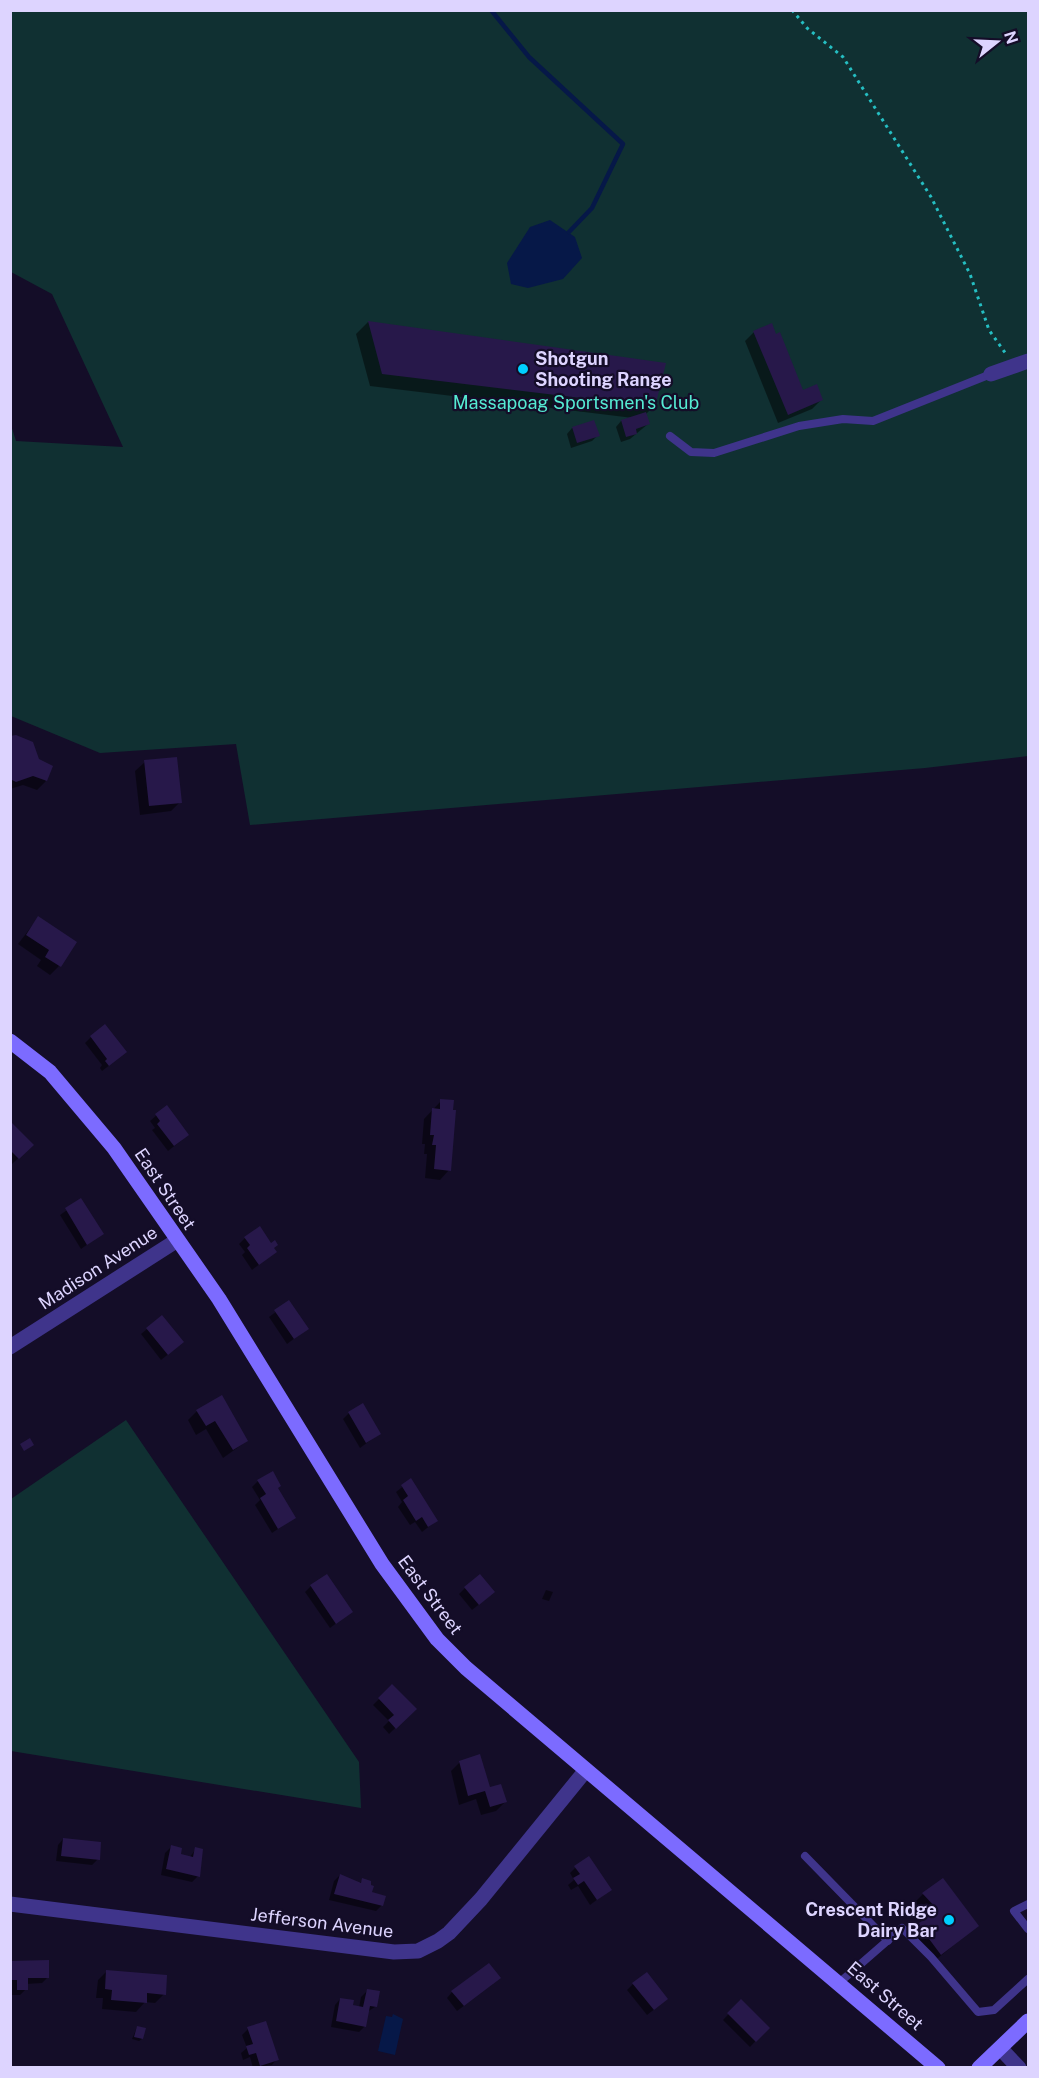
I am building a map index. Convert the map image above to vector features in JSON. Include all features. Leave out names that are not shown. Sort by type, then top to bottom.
[{"type":"street","points":[[991,374],[1021,363]]},
{"type":"street","name":"East Street","points":[[10,1041],[50,1072],[114,1148],[176,1241],[219,1299],[382,1564],[437,1639],[466,1668],[938,2067]]},
{"type":"street","name":"Madison Avenue","points":[[10,1347],[176,1241]]},
{"type":"street","name":"Jefferson Avenue","points":[[10,1904],[394,1953],[418,1951],[438,1941],[470,1912],[586,1770]]},
{"type":"street","points":[[979,2067],[1029,2021]]},
{"type":"street","points":[[1001,2049],[1019,2067]]},
{"type":"lane","points":[[670,436],[691,452],[714,453],[799,426],[843,419],[873,421],[991,374]]},
{"type":"lane","points":[[805,1856],[888,1941]]},
{"type":"lane","points":[[1029,1904],[1014,1911],[1029,1929]]},
{"type":"lane","points":[[840,1982],[902,1928],[931,1957],[978,2012],[994,2010],[1029,1979]]},
{"type":"path","points":[[792,10],[807,28],[843,57],[950,231],[970,274],[989,330],[1021,363]]},
{"type":"green space","name":"Massapoag Sportsmen's Club","points":[[11,11],[1028,11],[1028,756],[925,768],[250,825],[236,744],[100,753],[11,716],[10,422],[16,441],[123,447],[52,294],[11,272]]},
{"type":"green space","points":[[126,1420],[359,1762],[361,1808],[11,1751],[11,1499]]},
{"type":"water","points":[[550,220],[575,237],[582,258],[563,279],[528,288],[511,284],[507,263],[530,227]]},
{"type":"water","points":[[393,2014],[403,2019],[395,2055],[378,2051],[386,2016],[392,2017]]},
{"type":"building","name":"Shotgun Shooting Range","points":[[368,321],[666,363],[655,407],[382,374]]},
{"type":"building","points":[[772,323],[776,334],[780,332],[803,390],[817,384],[823,400],[788,415],[753,331]]},
{"type":"building","points":[[646,412],[650,424],[636,429],[637,434],[626,437],[621,420]]},
{"type":"building","points":[[594,420],[600,436],[577,443],[572,427]]},
{"type":"building","points":[[16,735],[33,742],[39,759],[53,766],[47,781],[33,776],[16,782],[10,779],[10,736]]},
{"type":"building","points":[[177,757],[182,803],[149,806],[144,760]]},
{"type":"building","points":[[38,916],[77,942],[61,967],[45,957],[49,950],[26,935]]},
{"type":"building","points":[[105,1024],[127,1052],[109,1066],[105,1061],[107,1059],[90,1036]]},
{"type":"building","points":[[440,1099],[454,1100],[453,1110],[456,1110],[451,1171],[434,1169],[436,1145],[432,1145],[434,1135],[430,1135],[432,1108],[440,1109]]},
{"type":"building","points":[[167,1105],[189,1135],[174,1146],[157,1124],[160,1121],[155,1114]]},
{"type":"building","points":[[10,1121],[34,1145],[19,1159],[10,1150]]},
{"type":"building","points":[[81,1198],[104,1234],[87,1245],[65,1208]]},
{"type":"building","points":[[260,1226],[271,1243],[275,1240],[278,1245],[274,1248],[277,1252],[259,1265],[247,1248],[250,1245],[244,1237]]},
{"type":"building","points":[[289,1300],[309,1329],[294,1339],[274,1310]]},
{"type":"building","points":[[162,1315],[184,1342],[168,1355],[146,1328]]},
{"type":"building","points":[[222,1395],[248,1441],[233,1450],[215,1421],[206,1426],[196,1410]]},
{"type":"building","points":[[363,1403],[381,1434],[366,1443],[348,1412]]},
{"type":"building","points":[[30,1438],[34,1445],[24,1451],[20,1444]]},
{"type":"building","points":[[273,1471],[281,1486],[278,1488],[296,1518],[278,1529],[260,1498],[266,1494],[257,1480]]},
{"type":"building","points":[[411,1478],[438,1521],[428,1527],[422,1517],[416,1521],[403,1500],[408,1496],[401,1485]]},
{"type":"building","points":[[327,1574],[353,1612],[336,1624],[310,1585]]},
{"type":"building","points":[[480,1574],[495,1592],[479,1605],[464,1587]]},
{"type":"building","points":[[392,1684],[417,1709],[396,1729],[388,1720],[394,1715],[378,1698]]},
{"type":"building","points":[[480,1754],[490,1787],[501,1784],[507,1802],[490,1807],[485,1791],[468,1796],[459,1761]]},
{"type":"building","points":[[63,1838],[101,1842],[100,1860],[61,1856]]},
{"type":"building","points":[[171,1845],[182,1848],[181,1854],[193,1857],[195,1847],[203,1849],[200,1877],[166,1869]]},
{"type":"building","points":[[589,1856],[612,1890],[597,1900],[584,1881],[578,1885],[573,1878],[580,1874],[574,1866]]},
{"type":"building","points":[[340,1874],[361,1883],[362,1878],[371,1881],[371,1885],[374,1886],[372,1892],[386,1896],[383,1906],[334,1894]]},
{"type":"building","name":"Crescent Ridge Dairy Bar","points":[[943,1878],[979,1926],[941,1955],[918,1924],[937,1909],[922,1893]]},
{"type":"building","points":[[49,1960],[49,1978],[28,1978],[28,1990],[17,1990],[17,1980],[10,1980],[10,1961]]},
{"type":"building","points":[[489,1963],[501,1978],[464,2006],[451,1991]]},
{"type":"building","points":[[106,1970],[167,1975],[166,1995],[147,1993],[147,2003],[111,2000],[112,1990],[105,1989]]},
{"type":"building","points":[[647,1972],[668,1999],[654,2010],[632,1983]]},
{"type":"building","points":[[367,1989],[380,1991],[377,2007],[370,2006],[366,2027],[336,2021],[340,1998],[354,2000],[353,2005],[363,2007]]},
{"type":"building","points":[[741,1999],[770,2028],[756,2042],[727,2013]]},
{"type":"building","points":[[266,2021],[279,2060],[260,2066],[256,2053],[249,2055],[246,2046],[253,2044],[247,2027]]},
{"type":"building","points":[[137,2026],[146,2028],[143,2039],[134,2037]]},
{"type":"waterway","points":[[491,10],[529,57],[623,144],[592,208],[569,232]]},
{"type":"place","name":"Shotgun Shooting Range","points":[[523,369]]},
{"type":"place","name":"Crescent Ridge Dairy Bar","points":[[949,1920]]}]
